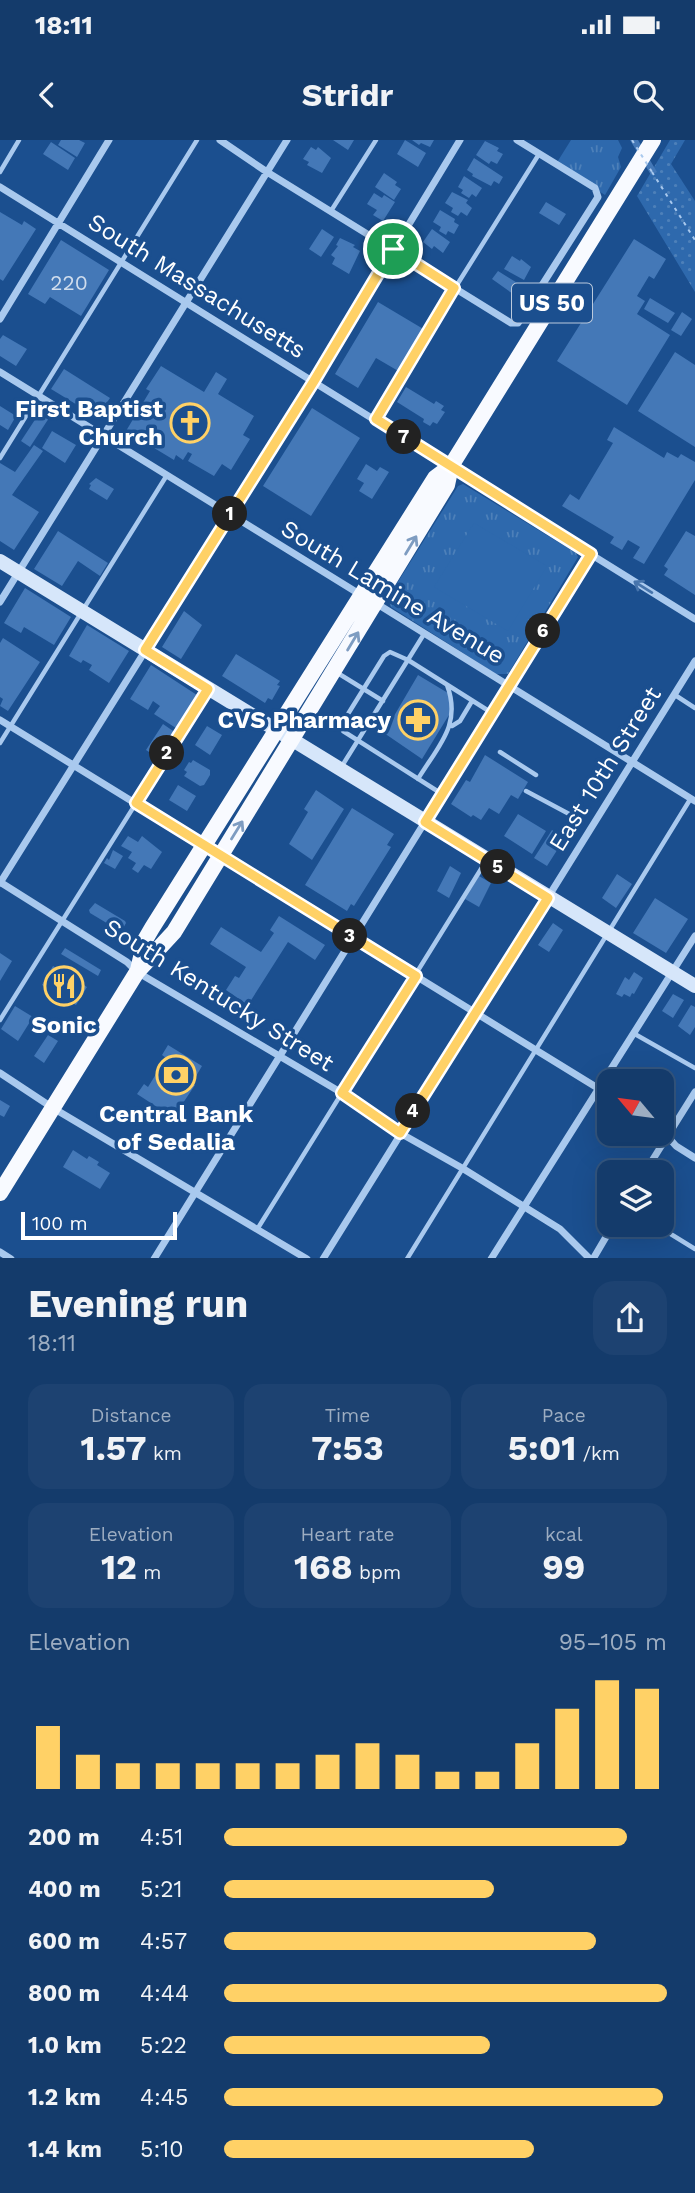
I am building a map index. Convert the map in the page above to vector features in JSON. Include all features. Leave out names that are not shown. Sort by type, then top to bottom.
[{"type":"highway","name":"US 50","points":[[0,1193],[137,972],[174,932],[447,485],[451,466],[653,140]]},
{"type":"highway","name":"US 50","points":[[137,972],[145,940],[275,730],[435,478],[451,466]]},
{"type":"main road","points":[[0,561],[695,986]]},
{"type":"street","points":[[0,319],[109,140]]},
{"type":"street","points":[[220,140],[454,288],[511,323],[518,323],[598,197],[597,191],[517,140]]},
{"type":"street","points":[[0,602],[287,140]]},
{"type":"street","points":[[0,883],[314,381],[460,140]]},
{"type":"street","name":"South Massachusetts","points":[[0,187],[695,619]]},
{"type":"street","name":"South Lamine Avenue","points":[[0,372],[693,800]]},
{"type":"street","points":[[156,1258],[591,554]]},
{"type":"street","name":"East 10th Street","points":[[323,1258],[695,661]]},
{"type":"street","points":[[0,720],[597,1088]]},
{"type":"street","name":"South Kentucky Street","points":[[0,883],[127,962],[137,972],[342,1093],[400,1133],[560,1229],[591,1258]]},
{"type":"street","points":[[611,1069],[695,936]]},
{"type":"street","points":[[0,1073],[53,1108],[307,1258]]},
{"type":"street","points":[[491,1258],[597,1092]]},
{"type":"street","points":[[674,1120],[695,1092]]},
{"type":"street","points":[[674,1144],[695,1158]]},
{"type":"street","points":[[591,1258],[605,1237]]},
{"type":"street","points":[[0,1252],[11,1258]]},
{"type":"lane","points":[[0,172],[19,140]]},
{"type":"lane","points":[[0,458],[197,140]]},
{"type":"lane","points":[[331,211],[376,140]]},
{"type":"lane","points":[[376,419],[454,288],[539,154]]},
{"type":"lane","points":[[0,743],[167,475]]},
{"type":"lane","points":[[340,770],[425,633]]},
{"type":"lane","points":[[442,794],[343,731],[342,727],[363,689],[384,656],[390,652],[408,660],[493,713]]},
{"type":"lane","points":[[335,671],[383,701]]},
{"type":"lane","points":[[418,779],[451,726],[452,709],[446,684]]},
{"type":"lane","points":[[0,1020],[208,689]]},
{"type":"lane","points":[[674,695],[695,708]]},
{"type":"lane","points":[[451,726],[460,721],[472,700]]},
{"type":"lane","points":[[500,752],[536,775]]},
{"type":"lane","points":[[526,791],[571,815]]},
{"type":"lane","points":[[407,1258],[693,800]]},
{"type":"lane","points":[[258,1228],[487,860]]},
{"type":"lane","points":[[632,1033],[695,1068]]},
{"type":"lane","points":[[674,1236],[695,1249]]},
{"type":"path","points":[[632,140],[695,240]]},
{"type":"green space","points":[[571,140],[618,140],[622,148],[618,157],[621,167],[605,195],[556,164]]},
{"type":"green space","points":[[670,140],[685,140],[671,164],[695,201],[695,292],[637,196]]},
{"type":"green space","points":[[463,484],[576,553],[578,557],[508,674],[496,674],[391,607],[389,601],[391,593],[458,486]]},
{"type":"green space","points":[[474,523],[547,566],[508,631],[434,587]]},
{"type":"building","points":[[61,140],[79,140],[85,143],[77,157],[58,145]]},
{"type":"building","points":[[333,140],[354,140],[348,150]]},
{"type":"building","points":[[405,140],[426,153],[418,167],[397,154]]},
{"type":"building","points":[[412,140],[434,140],[430,147],[421,143],[419,145]]},
{"type":"building","points":[[630,140],[638,140],[657,172],[651,175]]},
{"type":"building","points":[[485,141],[499,148],[497,151],[503,154],[497,164],[491,161],[489,164],[476,155]]},
{"type":"building","points":[[51,142],[75,158],[68,170],[43,154]]},
{"type":"building","points":[[311,147],[316,150],[318,147],[331,158],[322,173],[307,165],[309,162],[303,159]]},
{"type":"building","points":[[474,158],[503,177],[499,184],[494,181],[491,186],[472,176],[467,170]]},
{"type":"building","points":[[384,173],[397,182],[395,185],[401,189],[394,200],[375,187]]},
{"type":"building","points":[[464,176],[482,188],[476,197],[472,194],[469,198],[461,193],[463,190],[458,187]]},
{"type":"building","points":[[452,192],[468,200],[466,203],[472,208],[467,216],[461,212],[458,216],[451,212],[453,208],[445,203]]},
{"type":"building","points":[[374,193],[382,198],[384,195],[395,202],[383,221],[373,215],[377,210],[367,204]]},
{"type":"building","points":[[546,202],[566,214],[559,225],[539,213]]},
{"type":"building","points":[[440,210],[455,219],[454,222],[459,225],[454,234],[448,231],[446,235],[439,231],[441,227],[433,222]]},
{"type":"building","points":[[0,212],[22,225],[24,221],[36,229],[3,281],[0,279]]},
{"type":"building","points":[[322,229],[334,237],[321,257],[309,249]]},
{"type":"building","points":[[432,229],[450,242],[443,253],[423,242]]},
{"type":"building","points":[[340,238],[355,245],[353,247],[360,251],[349,274],[332,264],[335,258],[331,255]]},
{"type":"building","points":[[634,239],[666,259],[654,279],[649,276],[637,296],[645,301],[637,314],[670,335],[627,405],[557,361]]},
{"type":"building","points":[[61,240],[109,270],[81,316],[50,297],[45,304],[28,294]]},
{"type":"building","points":[[512,256],[531,267],[524,280],[504,269]]},
{"type":"building","points":[[498,271],[519,284],[513,294],[492,279]]},
{"type":"building","points":[[650,298],[675,313],[668,323],[644,309]]},
{"type":"building","points":[[378,302],[425,330],[400,372],[376,358],[358,388],[335,374]]},
{"type":"building","points":[[682,312],[692,319],[681,336],[671,330]]},
{"type":"building","points":[[3,335],[27,349],[16,366],[0,356],[0,339]]},
{"type":"building","points":[[675,352],[695,365],[695,447],[638,411]]},
{"type":"building","name":"First Baptist Church","points":[[161,366],[204,392],[216,372],[227,379],[218,394],[254,416],[243,435],[250,439],[231,470],[222,464],[214,476],[188,461],[192,454],[188,452],[183,460],[176,455],[174,460],[126,431],[150,391],[146,389]]},
{"type":"building","points":[[64,369],[110,398],[97,417],[51,389]]},
{"type":"building","points":[[406,387],[434,404],[436,401],[444,406],[441,410],[445,412],[437,424],[433,422],[430,426],[423,422],[424,419],[397,402]]},
{"type":"building","points":[[0,406],[16,416],[8,430],[0,425]]},
{"type":"building","points":[[312,408],[360,438],[311,516],[263,486]]},
{"type":"building","points":[[42,409],[51,415],[30,447],[21,441]]},
{"type":"building","points":[[614,427],[664,458],[667,452],[678,458],[681,454],[695,462],[695,480],[644,564],[633,558],[640,547],[628,540],[622,550],[610,543],[614,537],[562,506],[570,494],[579,500],[613,443],[607,440]]},
{"type":"building","points":[[52,431],[76,445],[65,463],[42,448]]},
{"type":"building","points":[[34,445],[43,451],[12,495],[39,512],[14,550],[0,541],[0,463],[15,472]]},
{"type":"building","points":[[366,464],[377,471],[380,467],[389,472],[372,499],[359,491],[364,483],[357,479]]},
{"type":"building","points":[[96,478],[114,489],[107,500],[89,489],[89,484]]},
{"type":"building","points":[[58,531],[108,563],[100,576],[78,561],[62,586],[34,569]]},
{"type":"building","points":[[686,531],[695,536],[695,595],[664,575],[668,569],[664,566]]},
{"type":"building","points":[[25,588],[71,617],[54,645],[24,627],[21,633],[4,623]]},
{"type":"building","points":[[184,611],[202,625],[181,659],[162,647]]},
{"type":"building","points":[[87,625],[129,651],[109,683],[89,670],[92,665],[83,660],[81,663],[69,656]]},
{"type":"building","points":[[3,638],[40,662],[8,711],[0,706],[3,699],[0,697],[0,643]]},
{"type":"building","points":[[236,654],[280,681],[272,700],[268,698],[265,703],[222,676]]},
{"type":"building","points":[[151,665],[200,697],[179,730],[154,714],[160,706],[153,701],[148,710],[130,699]]},
{"type":"building","name":"CVS Pharmacy","points":[[418,675],[448,693],[452,710],[422,759],[384,733]]},
{"type":"building","points":[[163,724],[176,733],[160,759],[146,750]]},
{"type":"building","points":[[207,726],[222,735],[210,755],[195,745]]},
{"type":"building","points":[[485,755],[528,782],[518,799],[511,795],[499,814],[489,808],[481,820],[451,804],[466,780],[470,782]]},
{"type":"building","points":[[193,760],[210,770],[204,785],[200,786],[184,776],[187,772],[184,770]]},
{"type":"building","points":[[178,785],[196,796],[187,811],[169,800]]},
{"type":"building","points":[[316,790],[344,809],[312,860],[289,844],[308,812],[304,809]]},
{"type":"building","points":[[352,808],[394,834],[387,845],[391,847],[354,906],[351,904],[347,911],[305,885]]},
{"type":"building","points":[[518,814],[546,831],[532,854],[504,836]]},
{"type":"building","points":[[552,830],[559,835],[555,840],[561,844],[547,866],[534,858]]},
{"type":"building","points":[[128,836],[138,842],[142,836],[162,852],[151,869],[144,865],[138,873],[132,869],[136,863],[128,858],[132,852],[121,846]]},
{"type":"building","points":[[113,850],[123,856],[115,869],[104,863],[107,858],[109,860]]},
{"type":"building","points":[[450,866],[461,873],[449,898],[437,891]]},
{"type":"building","points":[[617,874],[632,884],[616,908],[602,898]]},
{"type":"building","points":[[479,876],[491,883],[479,907],[465,899]]},
{"type":"building","points":[[655,898],[688,919],[666,953],[633,933]]},
{"type":"building","points":[[95,903],[125,921],[122,930],[90,913],[89,910]]},
{"type":"building","points":[[279,916],[325,945],[315,960],[288,942],[248,1005],[226,990],[235,976],[239,978],[246,967],[210,944],[221,927],[261,952],[274,933],[270,930]]},
{"type":"building","points":[[553,923],[563,930],[549,952],[538,945]]},
{"type":"building","points":[[65,948],[101,970],[98,976],[61,954]]},
{"type":"building","points":[[0,953],[12,961],[0,981]]},
{"type":"building","name":"Sonic","points":[[53,966],[87,987],[76,1005],[42,985]]},
{"type":"building","points":[[634,972],[643,978],[634,994],[630,997],[624,994],[622,997],[616,994],[625,977],[629,980]]},
{"type":"building","points":[[673,994],[684,1000],[673,1018],[662,1011]]},
{"type":"building","points":[[691,1005],[695,1007],[695,1027],[690,1035],[678,1026]]},
{"type":"building","points":[[15,1006],[33,1017],[18,1041],[1,1029]]},
{"type":"building","points":[[48,1035],[58,1041],[44,1063],[34,1056]]},
{"type":"building","name":"Central Bank of Sedalia","points":[[168,1045],[202,1066],[177,1120],[137,1094],[144,1084],[148,1087],[166,1058],[162,1055]]},
{"type":"building","points":[[0,1100],[10,1106],[4,1117],[0,1115]]},
{"type":"building","points":[[73,1150],[87,1159],[89,1156],[99,1162],[97,1165],[110,1173],[100,1189],[63,1167]]},
{"type":"place","name":"First Baptist Church","points":[[190,423]]},
{"type":"place","name":"CVS Pharmacy","points":[[418,720]]},
{"type":"place","name":"Sonic","points":[[64,986]]},
{"type":"place","name":"Central Bank of Sedalia","points":[[176,1075]]},
{"type":"route","points":[[393,249],[454,288],[376,419],[591,554],[425,822],[548,898],[400,1133],[342,1093],[416,976],[136,803],[208,689],[145,650],[314,381],[393,249]]}]
